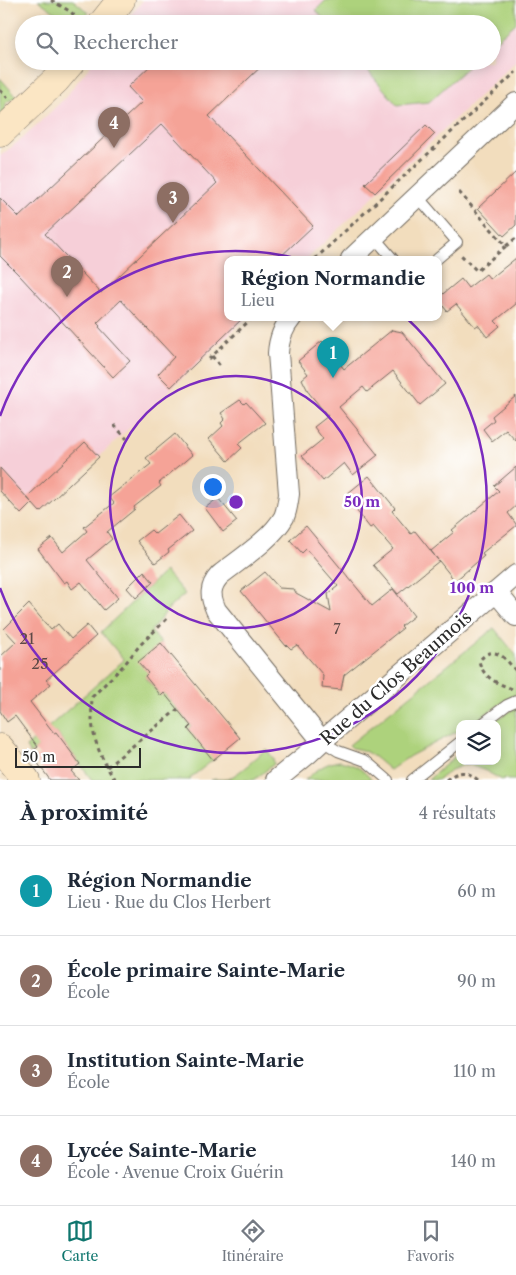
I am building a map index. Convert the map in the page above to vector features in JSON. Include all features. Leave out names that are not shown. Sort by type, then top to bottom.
[{"type":"street","points":[[109,15],[121,0]]},
{"type":"street","points":[[0,133],[64,70]]},
{"type":"street","points":[[354,256],[516,103]]},
{"type":"street","points":[[289,321],[279,340],[278,353],[288,507],[284,517],[272,533],[220,575],[214,582],[211,595],[212,603],[216,610],[322,741]]},
{"type":"street","name":"Rue du Clos Beaumois","points":[[276,780],[516,575]]},
{"type":"street","points":[[496,592],[516,616]]},
{"type":"street","points":[[0,748],[26,780]]},
{"type":"lane","points":[[418,197],[457,242],[441,256]]},
{"type":"lane","points":[[374,237],[390,256]]},
{"type":"lane","points":[[487,720],[502,708],[516,701]]},
{"type":"lane","points":[[322,741],[338,751],[366,761],[388,780]]},
{"type":"lane","points":[[412,780],[456,745]]},
{"type":"path","points":[[51,0],[74,15]]},
{"type":"path","points":[[318,256],[516,72]]},
{"type":"path","points":[[459,192],[506,246]]},
{"type":"path","points":[[453,246],[476,271],[516,238]]},
{"type":"path","points":[[220,366],[210,358],[249,321]]},
{"type":"path","points":[[114,425],[127,439]]},
{"type":"path","points":[[115,780],[94,740],[91,723],[92,697],[169,617]]},
{"type":"path","points":[[516,671],[505,657],[498,654],[490,652],[479,661],[480,669],[486,676],[516,690]]},
{"type":"path","points":[[107,767],[178,709]]},
{"type":"path","points":[[446,780],[453,774],[463,772],[470,774],[478,780]]},
{"type":"shaded area","points":[[143,0],[516,0],[516,61],[310,256],[224,256],[224,321],[243,321],[40,512],[0,468],[0,156],[24,137],[64,99],[87,70],[501,70],[501,15],[131,15]]},
{"type":"green space","points":[[38,0],[73,0],[89,13],[87,15],[59,15]]},
{"type":"green space","points":[[326,0],[516,0],[516,23],[501,36],[501,15],[320,15],[316,10]]},
{"type":"green space","points":[[368,70],[464,70],[429,102],[397,105]]},
{"type":"green space","points":[[0,78],[17,97],[6,102],[5,113],[0,117]]},
{"type":"green space","points":[[165,571],[185,594],[169,608],[151,631],[161,643],[139,662],[148,673],[145,677],[161,696],[164,693],[191,726],[188,729],[204,748],[207,745],[217,757],[190,778],[191,780],[92,780],[56,732],[30,754],[26,747],[124,660],[101,632]]},
{"type":"green space","points":[[494,628],[516,655],[516,695],[477,720],[456,720],[456,732],[410,756],[390,770],[371,755],[349,745]]},
{"type":"green space","points":[[516,708],[516,780],[507,780],[505,778],[502,780],[470,765],[501,765],[501,720],[497,720]]},
{"type":"green space","points":[[266,749],[273,758],[274,764],[254,780],[211,780],[231,777]]},
{"type":"green space","points":[[456,756],[456,765],[464,765],[451,770],[438,780],[428,780]]},
{"type":"green space","points":[[340,761],[358,768],[372,780],[305,780],[325,765]]},
{"type":"building","points":[[146,70],[258,70],[209,116],[313,226],[281,256],[224,256],[224,321],[240,321],[171,387],[158,374],[174,357],[121,300],[97,323],[130,361],[113,377],[0,256],[0,198],[19,217],[142,102],[128,87]],"holes":[[[162,124],[217,183],[101,293],[45,234]]]},
{"type":"building","points":[[426,125],[435,134],[375,193],[365,184]]},
{"type":"building","points":[[516,172],[516,225],[504,236],[478,208]]},
{"type":"building","points":[[516,258],[516,304],[495,321],[500,326],[487,337],[478,325],[475,327],[456,304],[447,311],[442,305],[442,295],[461,279],[468,288],[486,274],[490,279]]},
{"type":"building","points":[[392,330],[402,332],[445,384],[420,405],[393,371],[367,392],[363,387],[339,407],[378,455],[353,475],[344,463],[323,481],[302,456],[323,439],[314,427],[328,416],[309,393],[302,379],[308,374],[298,361],[322,341],[344,369]]},
{"type":"building","points":[[516,396],[516,441],[506,430],[492,441],[483,429],[494,420],[492,416]]},
{"type":"building","points":[[240,400],[244,404],[246,402],[265,423],[238,444],[242,448],[228,461],[209,439],[223,426],[221,423],[225,419],[221,413]]},
{"type":"building","points":[[175,434],[192,455],[159,483],[161,486],[134,507],[135,509],[107,532],[112,539],[87,560],[118,598],[104,610],[81,582],[72,589],[67,581],[64,583],[38,549],[52,538],[63,552],[87,531],[84,527],[114,503],[109,497],[151,464],[146,458]]},
{"type":"building","points":[[85,442],[99,457],[40,512],[32,503],[21,514],[0,491],[0,468],[31,502],[27,497]]},
{"type":"building","points":[[516,467],[516,506],[508,513],[516,526],[482,553],[484,556],[455,581],[439,561],[398,594],[373,565],[393,549],[373,526],[370,528],[347,500],[350,497],[347,494],[369,476],[395,508],[392,511],[411,534],[415,531],[438,560],[431,551],[454,532],[452,530],[499,491],[494,486]]},
{"type":"building","points":[[218,498],[237,521],[223,532],[205,508]]},
{"type":"building","points":[[179,515],[192,531],[155,563],[137,541],[151,530],[155,534]]},
{"type":"building","points":[[306,526],[372,606],[393,589],[414,616],[401,626],[403,628],[344,675],[341,690],[322,688],[323,675],[297,645],[291,649],[286,646],[241,591],[265,572],[279,588],[294,589],[296,593],[331,612],[328,594],[338,586],[306,549],[302,553],[290,540]]},
{"type":"building","points":[[144,571],[153,582],[136,598],[127,588]]},
{"type":"building","points":[[29,604],[51,630],[58,624],[71,639],[87,625],[96,636],[46,680],[51,684],[30,702],[80,764],[71,771],[79,780],[50,780],[34,758],[39,755],[34,750],[38,747],[15,716],[7,722],[0,711],[0,657],[16,642],[4,629]]},
{"type":"building","points":[[161,643],[240,738],[213,760],[188,729],[191,726],[164,693],[161,696],[145,676],[148,673],[138,662]]},
{"type":"place","name":"Lycée Sainte-Marie","points":[[114,148]]},
{"type":"place","name":"Institution Sainte-Marie","points":[[173,223]]},
{"type":"place","name":"École primaire Sainte-Marie","points":[[67,297]]},
{"type":"place","name":"Région Normandie","points":[[333,378]]}]
